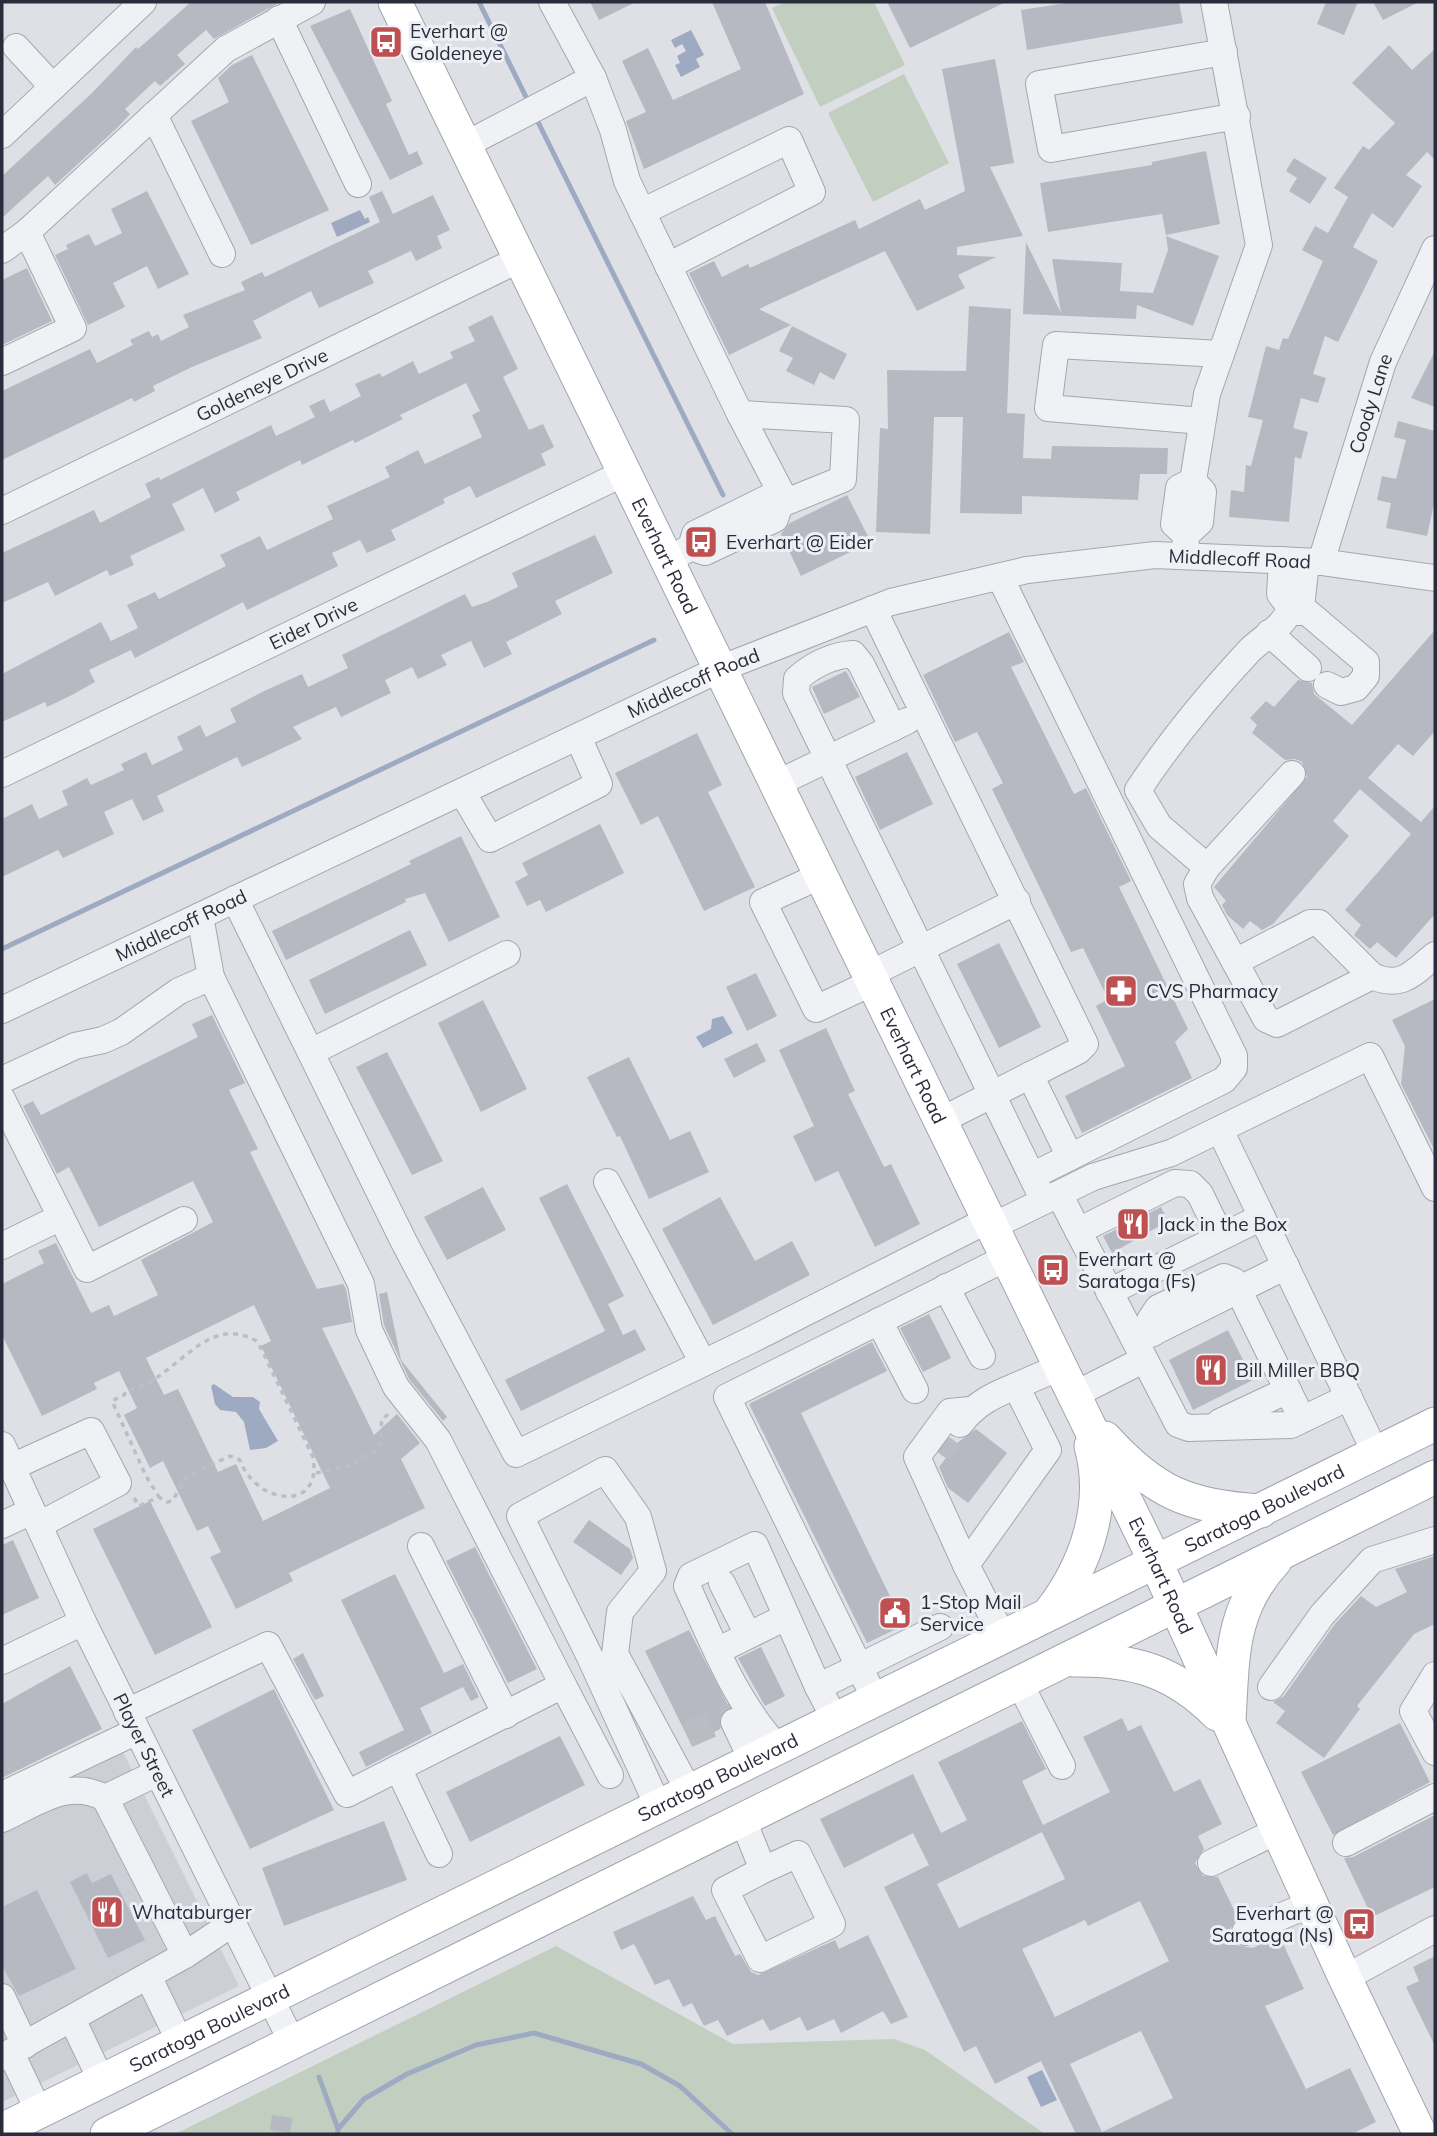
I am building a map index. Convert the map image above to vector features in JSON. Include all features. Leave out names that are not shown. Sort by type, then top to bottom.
[{"type":"main road","name":"Everhart Road","points":[[395,2],[626,472],[680,553],[722,668],[1156,1563],[1310,1903],[1420,2134]]},
{"type":"main road","points":[[1072,1390],[1133,1466],[1164,1491],[1198,1503],[1261,1511]]},
{"type":"main road","points":[[1048,1615],[1073,1579],[1090,1540],[1095,1499],[1093,1453],[1072,1390]]},
{"type":"main road","name":"Saratoga Boulevard","points":[[2,2130],[271,2000],[1435,1424]]},
{"type":"main road","points":[[107,2134],[1435,1477]]},
{"type":"main road","points":[[1229,1726],[1237,1624],[1250,1594],[1284,1552]]},
{"type":"main road","points":[[1067,1660],[1111,1659],[1152,1669],[1187,1686],[1229,1726]]},
{"type":"street","points":[[2,135],[143,2]]},
{"type":"street","points":[[2,250],[27,232],[226,49],[312,2]]},
{"type":"street","points":[[552,2],[583,84],[613,130],[627,181],[783,503]]},
{"type":"street","points":[[1186,546],[1200,522],[1203,492],[1193,481],[1207,394],[1259,245],[1214,2]]},
{"type":"street","points":[[279,19],[358,184]]},
{"type":"street","points":[[16,47],[53,87]]},
{"type":"street","points":[[1224,52],[1039,84],[1051,149],[1237,116]]},
{"type":"street","points":[[465,145],[583,84]]},
{"type":"street","points":[[154,115],[222,254]]},
{"type":"street","points":[[642,212],[789,140],[813,192],[668,266]]},
{"type":"street","points":[[2,362],[73,328],[27,232]]},
{"type":"street","name":"Coody Lane","points":[[1207,867],[1159,826],[1138,790],[1169,743],[1302,598],[1303,561],[1383,362],[1435,249]]},
{"type":"street","name":"Goldeneye Drive","points":[[2,511],[522,258]]},
{"type":"street","points":[[1202,421],[1048,408],[1056,345],[1221,354]]},
{"type":"street","points":[[680,553],[705,552],[775,519],[783,503],[843,479],[846,420],[740,414]]},
{"type":"street","name":"Eider Drive","points":[[2,774],[626,472]]},
{"type":"street","name":"Middlecoff Road","points":[[2,1010],[722,668],[873,609],[1000,576],[1155,555],[1186,546],[1435,578]]},
{"type":"street","points":[[1000,576],[1234,1056],[1234,1068],[1224,1080],[1031,1176]]},
{"type":"street","points":[[873,609],[1085,1044],[940,1121]]},
{"type":"street","points":[[1269,634],[1317,677],[1341,692],[1356,688],[1366,676],[1366,662],[1307,612],[1290,609]]},
{"type":"street","points":[[892,729],[861,664],[853,654],[840,654],[807,670],[797,679],[796,693],[830,758],[1031,1176],[1077,1231],[1109,1292],[1144,1345],[1178,1424],[1189,1428],[1291,1425],[1349,1396]]},
{"type":"street","points":[[778,783],[925,713]]},
{"type":"street","points":[[462,792],[489,839],[599,784],[578,737]]},
{"type":"street","points":[[1292,774],[1207,867],[1197,884],[1200,898],[1266,1019],[1272,1024],[1277,1024],[1371,976]]},
{"type":"street","points":[[822,875],[763,902],[816,1009],[922,948],[1017,901]]},
{"type":"street","points":[[235,899],[404,1242],[516,1454],[990,1223],[1094,1177],[1171,1153],[1370,1056],[1435,1188]]},
{"type":"street","points":[[200,916],[211,977],[361,1284],[369,1330],[405,1400],[438,1440],[610,1775]]},
{"type":"street","points":[[1235,961],[1310,923],[1319,923],[1371,976],[1389,984],[1404,980],[1435,955]]},
{"type":"street","points":[[311,1052],[507,954]]},
{"type":"street","points":[[2,1080],[75,1046],[103,1040],[121,1032],[178,992],[211,977]]},
{"type":"street","points":[[1030,1075],[1070,1157]]},
{"type":"street","points":[[2,1099],[87,1269],[184,1220]]},
{"type":"street","points":[[1220,1130],[1376,1454]]},
{"type":"street","points":[[607,1182],[703,1363]]},
{"type":"street","points":[[1077,1231],[1175,1183],[1190,1184],[1200,1194],[1221,1237]]},
{"type":"street","points":[[2,1246],[61,1217]]},
{"type":"street","points":[[1109,1292],[1262,1217]]},
{"type":"street","points":[[876,1701],[727,1397],[1006,1258]]},
{"type":"street","points":[[923,1474],[970,1410],[995,1394],[1016,1387],[1072,1390],[1144,1345],[1286,1266]]},
{"type":"street","points":[[946,1287],[982,1356]]},
{"type":"street","points":[[1240,1290],[1303,1419]]},
{"type":"street","points":[[879,1321],[915,1390]]},
{"type":"street","points":[[966,1565],[1048,1450],[1016,1387]]},
{"type":"street","points":[[1209,1427],[1288,1390]]},
{"type":"street","points":[[970,1410],[950,1412],[916,1457],[1003,1637]]},
{"type":"street","points":[[2,1525],[36,1518],[118,1483],[91,1431],[7,1456]]},
{"type":"street","name":"Player Street","points":[[7,1456],[156,1773],[293,2044]]},
{"type":"street","points":[[659,1808],[520,1516],[605,1470],[638,1517],[653,1571],[620,1612],[615,1654],[676,1742],[690,1793]]},
{"type":"street","points":[[1271,1688],[1322,1615],[1372,1560],[1435,1540]]},
{"type":"street","points":[[766,1755],[754,1722],[687,1586],[691,1576],[755,1545],[818,1688],[836,1721]]},
{"type":"street","points":[[421,1546],[506,1715]]},
{"type":"street","points":[[722,1583],[748,1635]]},
{"type":"street","points":[[717,1651],[786,1616]]},
{"type":"street","points":[[2,1661],[83,1622]]},
{"type":"street","points":[[818,1688],[940,1627]]},
{"type":"street","points":[[2,1795],[268,1646],[347,1794],[563,1685]]},
{"type":"street","points":[[1435,1675],[1413,1711],[1435,1752]]},
{"type":"street","points":[[1019,1682],[1062,1766]]},
{"type":"street","points":[[734,1722],[766,1755]]},
{"type":"street","points":[[398,1768],[439,1854]]},
{"type":"street","points":[[105,1798],[156,1773]]},
{"type":"street","points":[[2,1819],[73,1788],[92,1791],[105,1798],[185,1955]]},
{"type":"street","points":[[1346,1843],[1435,1797]]},
{"type":"street","points":[[743,1820],[763,1870]]},
{"type":"street","points":[[1211,1863],[1277,1831]]},
{"type":"street","points":[[1245,1932],[1310,1903]]},
{"type":"street","points":[[13,2052],[185,1955],[233,1923]]},
{"type":"street","points":[[1345,1978],[1435,1929]]},
{"type":"street","points":[[148,1976],[181,2044]]},
{"type":"street","points":[[2,1997],[13,2052],[39,2112]]},
{"type":"street","points":[[72,2019],[102,2082]]},
{"type":"path","points":[[238,1334],[258,1342],[313,1457],[316,1472],[313,1483],[306,1490],[274,1495],[252,1483],[240,1460],[230,1455],[188,1476],[172,1501],[167,1502],[159,1497],[146,1476],[111,1401],[124,1395],[127,1390],[151,1381],[185,1352],[226,1335],[238,1334]]},
{"type":"path","points":[[316,1472],[349,1466],[375,1451],[379,1446],[382,1419],[405,1400]]},
{"type":"path","points":[[118,1483],[128,1488],[139,1506],[159,1497]]},
{"type":"shaded area","points":[[122,1750],[239,1986],[2,2102],[2,1807]]},
{"type":"green space","points":[[786,2],[874,2],[905,65],[820,107],[772,8]]},
{"type":"green space","points":[[904,74],[949,163],[873,202],[828,113]]},
{"type":"green space","points":[[556,1946],[733,2044],[894,2039],[925,2050],[1045,2134],[175,2134]]},
{"type":"water","points":[[691,30],[704,55],[696,59],[700,67],[681,77],[675,65],[680,63],[677,56],[686,51],[682,44],[675,48],[671,40]]},
{"type":"water","points":[[360,210],[370,222],[337,237],[331,223]]},
{"type":"water","points":[[723,1016],[733,1033],[703,1048],[696,1037],[711,1029],[712,1019]]},
{"type":"water","points":[[214,1384],[233,1397],[253,1397],[260,1402],[259,1409],[278,1441],[266,1448],[250,1450],[244,1422],[236,1412],[220,1410],[215,1404],[211,1386]]},
{"type":"water","points":[[1042,2070],[1057,2100],[1041,2107],[1027,2077]]},
{"type":"building","points":[[191,2],[280,2],[214,39],[206,30],[177,55],[185,64],[160,86],[155,81],[125,109],[130,114],[117,128],[55,185],[48,176],[2,218],[2,176],[92,93],[136,47],[138,49]]},
{"type":"building","points":[[590,2],[636,2],[599,20]]},
{"type":"building","points":[[712,2],[765,2],[804,94],[644,169],[626,121],[646,112],[622,61],[648,48],[673,100],[741,69]]},
{"type":"building","points":[[887,2],[1006,2],[910,48]]},
{"type":"building","points":[[1073,2],[1179,2],[1183,23],[1027,50],[1021,10]]},
{"type":"building","points":[[1326,2],[1358,2],[1344,35],[1317,24]]},
{"type":"building","points":[[1373,2],[1419,2],[1383,20]]},
{"type":"building","points":[[350,9],[392,101],[386,104],[409,155],[417,151],[423,164],[390,180],[310,26]]},
{"type":"building","points":[[1389,45],[1412,70],[1435,49],[1435,160],[1427,152],[1406,175],[1422,186],[1393,228],[1372,213],[1353,247],[1378,261],[1338,342],[1325,336],[1313,374],[1326,378],[1318,403],[1301,398],[1293,428],[1308,432],[1301,459],[1295,457],[1289,522],[1229,517],[1231,490],[1244,492],[1246,465],[1251,466],[1263,420],[1248,417],[1266,346],[1279,350],[1283,338],[1288,339],[1323,261],[1302,250],[1315,226],[1328,233],[1348,197],[1334,188],[1363,146],[1369,150],[1395,123],[1352,83]]},
{"type":"building","points":[[252,55],[329,210],[251,245],[191,121],[229,102],[218,78],[232,65]]},
{"type":"building","points":[[995,59],[1014,163],[990,167],[1023,236],[957,247],[957,255],[996,257],[958,275],[965,288],[917,311],[885,251],[759,309],[791,325],[729,355],[689,273],[714,261],[722,277],[748,264],[750,268],[855,220],[859,229],[920,199],[925,210],[965,191],[942,69]]},
{"type":"building","points":[[1206,151],[1220,224],[1166,235],[1162,214],[1048,232],[1040,183],[1152,165],[1152,162]]},
{"type":"building","points":[[1294,158],[1327,178],[1310,204],[1289,191],[1297,178],[1286,171]]},
{"type":"building","points":[[147,191],[189,274],[158,289],[147,266],[113,283],[125,307],[88,325],[55,255],[68,249],[66,245],[89,234],[95,246],[122,233],[111,209]]},
{"type":"building","points":[[382,191],[393,214],[433,195],[450,230],[437,236],[442,248],[416,261],[411,251],[368,271],[374,283],[319,308],[311,291],[253,321],[262,338],[153,386],[155,391],[134,402],[132,398],[2,460],[2,391],[90,349],[97,363],[133,345],[130,340],[149,331],[152,337],[158,334],[161,341],[189,327],[183,315],[245,290],[241,282],[262,272],[265,277],[380,222],[369,197]]},
{"type":"building","points":[[1166,236],[1219,256],[1193,326],[1137,305],[1136,319],[1023,314],[1026,242],[1061,313],[1052,259],[1122,263],[1120,291],[1153,293],[1168,250]]},
{"type":"building","points":[[27,268],[52,321],[2,345],[2,280]]},
{"type":"building","points":[[969,306],[1011,309],[1007,413],[1025,414],[1023,458],[1051,459],[1052,446],[1168,448],[1167,474],[1140,474],[1138,500],[1022,496],[1022,514],[960,513],[963,417],[934,417],[930,534],[876,532],[880,428],[888,429],[887,370],[966,371]]},
{"type":"building","points":[[492,315],[518,369],[503,377],[529,430],[543,424],[554,447],[541,454],[546,465],[476,498],[470,486],[443,499],[445,503],[391,530],[396,540],[367,553],[360,540],[332,553],[338,566],[247,610],[243,602],[135,658],[131,650],[89,670],[95,682],[72,695],[47,707],[45,702],[2,722],[2,674],[101,622],[111,641],[138,628],[127,605],[155,592],[159,599],[226,566],[220,555],[260,536],[267,550],[333,519],[327,506],[390,477],[385,467],[418,450],[425,464],[482,437],[472,415],[480,411],[466,383],[400,415],[403,419],[355,443],[353,440],[302,465],[300,460],[236,492],[240,500],[215,513],[203,488],[172,504],[185,530],[130,556],[134,565],[110,576],[107,570],[55,596],[48,582],[2,603],[2,553],[94,510],[100,523],[151,497],[145,484],[159,477],[160,480],[271,425],[276,436],[315,417],[309,406],[324,399],[330,412],[361,396],[355,384],[380,373],[382,377],[413,361],[419,374],[453,358],[450,352],[475,341],[468,327]]},
{"type":"building","points":[[792,326],[847,354],[834,380],[820,372],[814,385],[786,371],[793,358],[779,351]]},
{"type":"building","points":[[1435,351],[1435,407],[1411,398]]},
{"type":"building","points":[[1398,421],[1435,431],[1435,499],[1427,536],[1386,528],[1391,503],[1377,500],[1382,476],[1396,479],[1406,440],[1394,437]]},
{"type":"building","points":[[847,495],[871,542],[801,576],[781,534],[790,523]]},
{"type":"building","points":[[595,535],[613,573],[555,601],[562,614],[506,642],[512,654],[484,668],[471,641],[441,655],[447,665],[418,679],[412,667],[385,680],[391,693],[341,717],[336,707],[293,727],[302,739],[242,767],[237,757],[157,796],[164,811],[143,821],[132,799],[104,812],[114,834],[63,858],[58,850],[2,877],[2,819],[32,804],[39,819],[68,805],[62,791],[87,778],[91,785],[124,770],[121,764],[146,752],[152,765],[183,750],[177,737],[200,725],[206,737],[236,722],[230,709],[264,691],[302,674],[308,687],[348,668],[342,655],[465,594],[472,607],[487,602],[518,587],[512,573]]},
{"type":"building","points":[[1435,630],[1435,731],[1413,756],[1398,744],[1368,778],[1421,822],[1435,806],[1435,914],[1396,958],[1377,942],[1370,949],[1354,935],[1361,925],[1345,910],[1411,834],[1360,789],[1333,821],[1349,836],[1273,924],[1262,930],[1250,921],[1243,929],[1227,915],[1222,905],[1226,901],[1214,887],[1307,777],[1302,762],[1295,759],[1285,760],[1252,733],[1257,725],[1250,718],[1266,701],[1274,707],[1298,680],[1312,683],[1314,694],[1352,725]]},
{"type":"building","points":[[1009,632],[1024,662],[1011,667],[1074,794],[1086,788],[1131,881],[1119,887],[1188,1029],[1175,1042],[1192,1078],[1082,1133],[1065,1096],[1125,1066],[1096,1006],[1108,999],[1083,948],[1071,952],[992,789],[1003,783],[977,732],[955,742],[923,675]]},
{"type":"building","points":[[846,671],[860,697],[824,714],[812,687]]},
{"type":"building","points":[[697,733],[722,785],[708,792],[755,887],[704,911],[658,816],[641,825],[615,773]]},
{"type":"building","points":[[907,752],[933,804],[880,830],[855,777]]},
{"type":"building","points":[[600,824],[624,873],[546,912],[540,900],[527,906],[515,882],[528,875],[522,863]]},
{"type":"building","points":[[461,836],[500,917],[449,942],[425,893],[405,899],[406,902],[286,960],[272,931],[411,864],[409,861]]},
{"type":"building","points":[[410,930],[427,965],[325,1014],[309,980]]},
{"type":"building","points":[[999,943],[1041,1027],[999,1048],[957,964]]},
{"type":"building","points":[[756,973],[777,1016],[747,1031],[726,987]]},
{"type":"building","points":[[1435,999],[1435,1151],[1401,1084],[1405,1046],[1392,1020]]},
{"type":"building","points":[[483,1000],[527,1089],[481,1112],[438,1023]]},
{"type":"building","points":[[212,1015],[245,1083],[229,1090],[258,1149],[250,1152],[317,1289],[343,1284],[346,1289],[352,1322],[322,1328],[374,1435],[397,1414],[420,1443],[401,1459],[425,1508],[289,1573],[293,1581],[236,1609],[210,1557],[221,1552],[208,1526],[197,1531],[163,1461],[150,1468],[124,1415],[137,1408],[119,1371],[94,1383],[97,1389],[42,1416],[2,1335],[2,1284],[44,1263],[38,1251],[56,1243],[91,1313],[109,1305],[114,1316],[158,1295],[141,1260],[213,1222],[193,1181],[99,1227],[69,1167],[57,1174],[23,1106],[33,1101],[41,1115],[198,1037],[192,1024]],"holes":[[[254,1305],[271,1341],[261,1346],[330,1488],[263,1521],[236,1464],[218,1472],[178,1389],[164,1395],[146,1358]]]},
{"type":"building","points":[[826,1028],[855,1091],[848,1094],[884,1167],[891,1164],[920,1224],[875,1247],[838,1171],[815,1182],[793,1136],[814,1126],[779,1050]]},
{"type":"building","points":[[757,1043],[766,1061],[734,1078],[724,1059]]},
{"type":"building","points":[[387,1052],[443,1161],[412,1175],[356,1067]]},
{"type":"building","points":[[629,1057],[670,1140],[690,1131],[709,1172],[649,1199],[620,1136],[617,1137],[587,1077]]},
{"type":"building","points":[[567,1184],[624,1296],[608,1304],[623,1335],[635,1329],[646,1350],[521,1411],[505,1380],[605,1331],[539,1198]]},
{"type":"building","points":[[483,1187],[506,1230],[447,1260],[424,1217]]},
{"type":"building","points":[[720,1197],[755,1261],[792,1241],[810,1275],[713,1325],[662,1229]]},
{"type":"building","name":"Jack in the Box","points":[[1161,1207],[1168,1221],[1112,1253],[1103,1236]]},
{"type":"building","points":[[387,1292],[401,1360],[447,1417],[443,1421],[409,1379],[384,1325],[379,1294]]},
{"type":"building","points":[[929,1314],[951,1358],[923,1372],[900,1328]]},
{"type":"building","name":"Bill Miller BBQ","points":[[1228,1330],[1253,1380],[1193,1410],[1169,1360]]},
{"type":"building","points":[[872,1342],[887,1371],[801,1413],[904,1625],[867,1643],[749,1404]]},
{"type":"building","points":[[976,1429],[1007,1453],[968,1503],[948,1488],[939,1467],[946,1458],[939,1453],[951,1438],[957,1443]]},
{"type":"building","points":[[150,1501],[212,1627],[155,1655],[93,1529]]},
{"type":"building","points":[[589,1520],[630,1549],[633,1558],[621,1575],[573,1542]]},
{"type":"building","points":[[13,1540],[39,1598],[2,1615],[2,1545]]},
{"type":"building","points":[[475,1547],[537,1669],[508,1683],[446,1561]]},
{"type":"building","points":[[1435,1556],[1435,1624],[1414,1634],[1357,1706],[1360,1709],[1324,1758],[1276,1723],[1285,1711],[1273,1702],[1284,1696],[1334,1625],[1361,1596],[1376,1607],[1407,1592],[1395,1569]]},
{"type":"building","points":[[395,1574],[444,1673],[463,1664],[479,1697],[471,1701],[463,1687],[420,1708],[432,1733],[366,1767],[359,1752],[404,1730],[341,1600]]},
{"type":"building","points":[[689,1630],[729,1707],[721,1714],[720,1729],[691,1744],[645,1651]]},
{"type":"building","points":[[761,1647],[785,1696],[765,1706],[738,1658]]},
{"type":"building","points":[[303,1653],[324,1696],[315,1700],[293,1659]]},
{"type":"building","points":[[70,1666],[102,1729],[2,1778],[2,1704]]},
{"type":"building","points":[[274,1689],[334,1810],[250,1849],[192,1730]]},
{"type":"building","points":[[1122,1718],[1128,1731],[1141,1725],[1174,1792],[1200,1779],[1222,1824],[1198,1836],[1204,1849],[1195,1863],[1203,1876],[1218,1877],[1238,1918],[1230,1929],[1231,1939],[1236,1945],[1253,1948],[1279,1935],[1304,1989],[1265,2006],[1306,2089],[1350,2068],[1376,2122],[1352,2134],[1076,2134],[1041,2061],[995,2084],[976,2046],[964,2052],[884,1887],[929,1865],[913,1833],[844,1868],[820,1819],[913,1774],[941,1833],[967,1820],[938,1762],[1022,1721],[1046,1769],[1022,1781],[1043,1825],[1110,1792],[1083,1737]],"holes":[[[1042,1832],[1065,1879],[959,1928],[937,1884]],[[1140,1901],[1169,1961],[1055,2017],[1022,1949],[1085,1920],[1088,1926]],[[1141,2031],[1173,2098],[1102,2132],[1070,2064]]]},
{"type":"building","points":[[1400,1723],[1430,1782],[1333,1835],[1301,1772]]},
{"type":"building","points":[[560,1736],[585,1785],[470,1842],[446,1792]]},
{"type":"building","points":[[1435,1815],[1435,1887],[1372,1917],[1344,1858],[1353,1857]]},
{"type":"building","points":[[384,1821],[407,1880],[284,1926],[262,1868]]},
{"type":"building","name":"Whataburger","points":[[87,1873],[92,1883],[111,1874],[145,1940],[108,1958],[70,1882]]},
{"type":"building","points":[[37,1890],[76,1969],[19,1996],[2,1966],[2,1907]]},
{"type":"building","points":[[693,1896],[706,1920],[715,1916],[735,1956],[740,1954],[751,1972],[758,1975],[835,1940],[839,1949],[868,1935],[908,2017],[891,2024],[883,2011],[841,2033],[834,2019],[807,2031],[800,2017],[770,2031],[763,2019],[727,2036],[718,2020],[704,2026],[692,2003],[683,2007],[669,1979],[655,1985],[634,1944],[621,1950],[613,1932]]},
{"type":"building","points":[[1435,1956],[1435,2046],[1406,1987],[1419,1981],[1413,1967]]},
{"type":"building","points":[[272,2115],[293,2118],[290,2133],[270,2130]]},
{"type":"waterway","points":[[479,2],[529,103]]},
{"type":"waterway","points":[[536,118],[723,495]]},
{"type":"waterway","points":[[2,949],[654,640]]},
{"type":"waterway","points":[[338,2134],[338,2129],[364,2099],[407,2074],[476,2045],[534,2033],[641,2064],[680,2086],[732,2134]]},
{"type":"waterway","points":[[319,2077],[338,2129]]},
{"type":"tunnel","points":[[939,1453],[950,1438]]},
{"type":"tunnel","points":[[687,1735],[728,1717],[734,1722]]},
{"type":"place","name":"Everhart @ Goldeneye","points":[[386,42]]},
{"type":"place","name":"Everhart @ Eider","points":[[701,542]]},
{"type":"place","name":"CVS Pharmacy","points":[[1121,991]]},
{"type":"place","name":"Jack in the Box","points":[[1133,1224]]},
{"type":"place","name":"Everhart @ Saratoga (Fs)","points":[[1053,1270]]},
{"type":"place","name":"Bill Miller BBQ","points":[[1211,1370]]},
{"type":"place","name":"1-Stop Mail Service","points":[[895,1613]]},
{"type":"place","name":"Whataburger","points":[[107,1912]]},
{"type":"place","name":"Everhart @ Saratoga (Ns)","points":[[1359,1924]]}]
